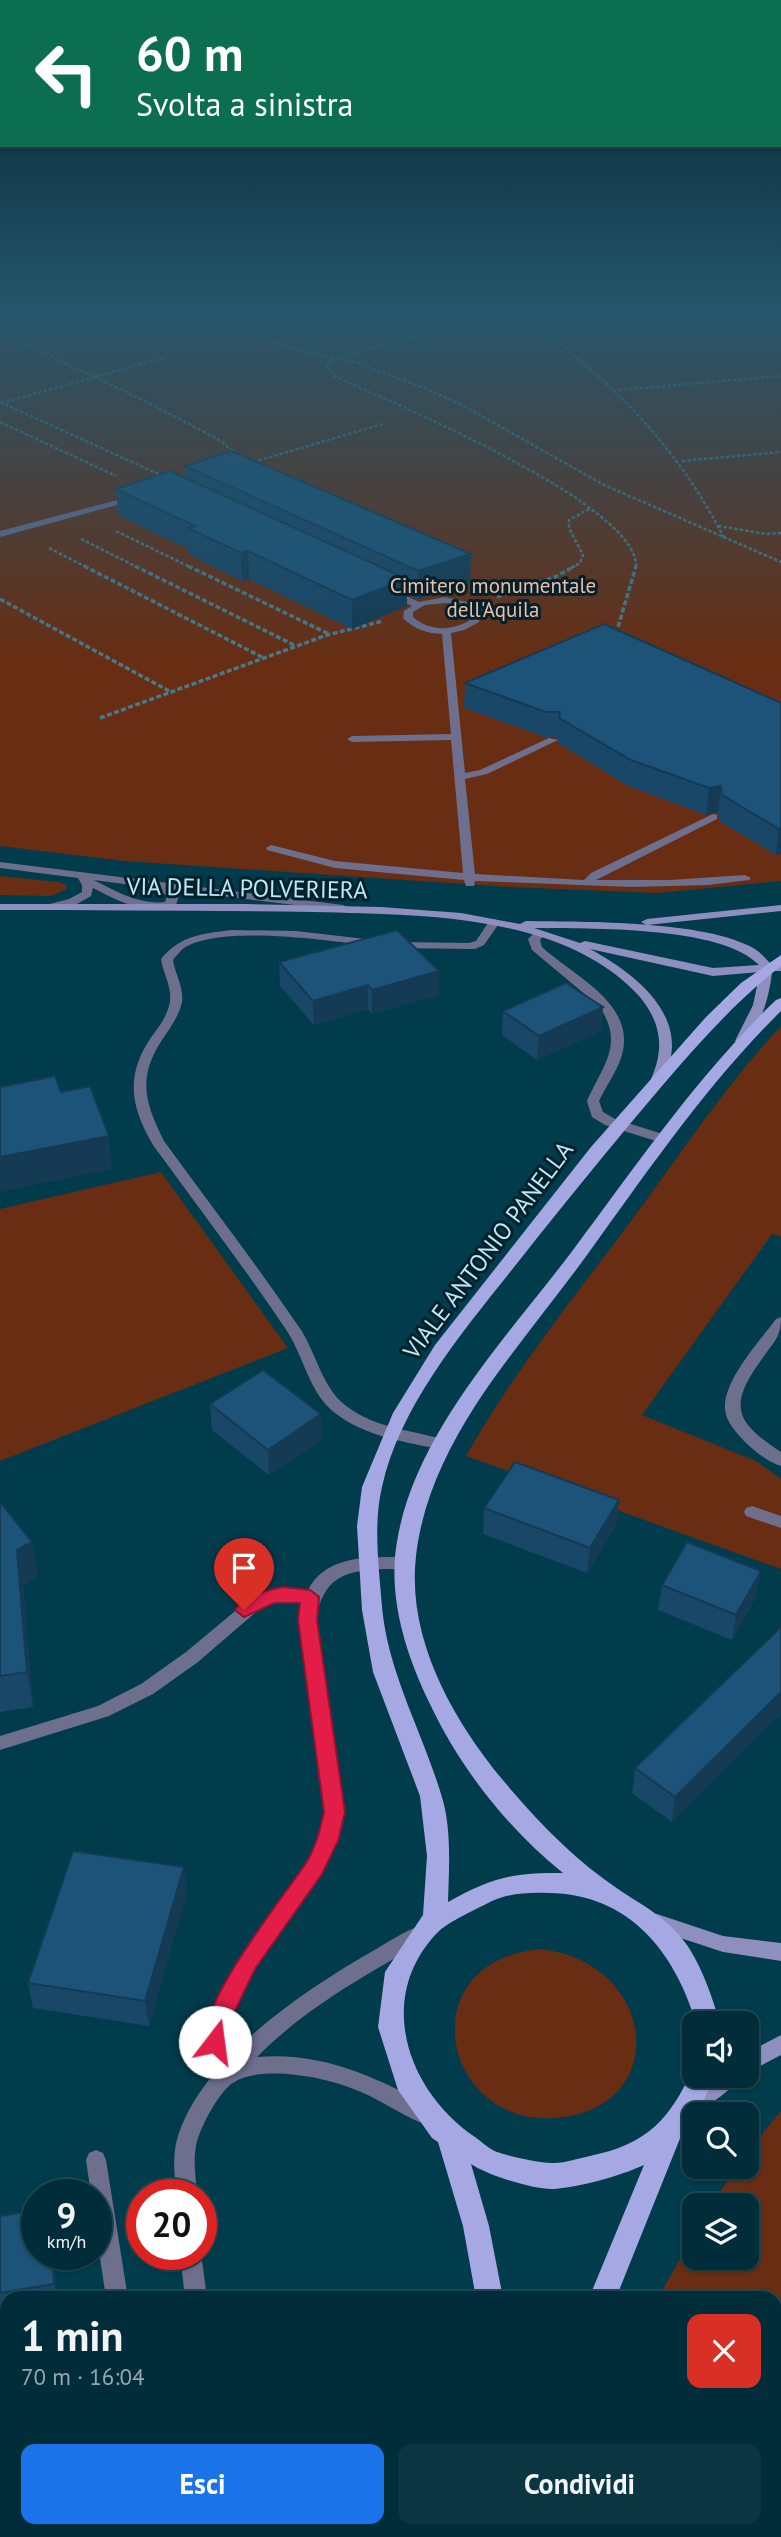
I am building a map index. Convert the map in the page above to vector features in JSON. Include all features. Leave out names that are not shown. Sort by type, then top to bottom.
[{"type":"main road","name":"VIA DELLA POLVERIERA","points":[[0,907],[358,910],[494,922],[667,930],[715,940],[754,954],[774,968]]},
{"type":"main road","name":"VIA DELLA POLVERIERA","points":[[602,925],[781,908]]},
{"type":"main road","name":"VIA DELLA POLVERIERA","points":[[494,922],[708,971],[774,968]]},
{"type":"main road","name":"VIA DELLA POLVERIERA","points":[[540,933],[570,944],[607,963],[626,977],[652,1004],[667,1037],[664,1065],[655,1083]]},
{"type":"main road","name":"VIALE ANTONIO PANELLA","points":[[429,1926],[438,1856],[432,1796],[383,1672],[374,1629],[367,1526],[372,1487],[393,1433],[429,1367],[454,1331],[655,1083],[711,1020],[774,968],[781,959]]},
{"type":"main road","points":[[740,1042],[757,1012],[774,968]]},
{"type":"main road","points":[[781,1003],[740,1042],[510,1346],[444,1445],[417,1503],[406,1563],[409,1615],[415,1640],[445,1715],[487,1776],[535,1833],[564,1861],[610,1896],[648,1918],[723,1944],[781,1952]]},
{"type":"main road","points":[[610,1896],[575,1885],[517,1883],[465,1899],[429,1926],[410,1950],[397,1978],[390,2010],[390,2031],[400,2075],[424,2114],[450,2138],[493,2163],[541,2174],[590,2172],[636,2156],[672,2127],[682,2115]]},
{"type":"main road","points":[[648,1918],[664,1932],[690,1966],[699,1985],[705,2011]]},
{"type":"main road","points":[[759,2057],[781,2044]]},
{"type":"main road","points":[[694,2102],[713,2088]]},
{"type":"main road","points":[[605,2291],[672,2127]]},
{"type":"main road","points":[[450,2138],[476,2225],[489,2291]]},
{"type":"street","points":[[0,534],[166,488]]},
{"type":"street","points":[[380,587],[418,605]]},
{"type":"street","points":[[445,600],[470,606],[477,613],[476,620],[467,627],[446,631],[419,627],[408,618],[409,611],[418,605],[445,600]]},
{"type":"street","points":[[446,631],[470,880]]},
{"type":"street","points":[[352,739],[456,737]]},
{"type":"street","points":[[460,777],[490,769],[553,740]]},
{"type":"street","points":[[587,883],[596,875],[713,817]]},
{"type":"street","points":[[271,848],[313,862],[470,880],[671,884],[745,878]]},
{"type":"street","points":[[0,865],[358,910]]},
{"type":"street","points":[[66,873],[126,898],[162,907],[173,901],[171,892],[131,881]]},
{"type":"street","points":[[50,908],[73,902],[87,894],[88,884],[81,878]]},
{"type":"street","points":[[444,1445],[393,1433],[351,1417],[323,1389],[295,1332],[158,1142],[144,1114],[138,1094],[139,1075],[141,1065],[173,1011],[176,995],[167,959],[169,953],[184,944],[236,934],[290,932],[458,949],[480,943],[494,922]]},
{"type":"street","points":[[540,933],[534,939],[536,948],[598,997],[611,1017],[618,1039],[617,1051],[597,1093],[594,1108],[602,1119],[664,1139]]},
{"type":"street","points":[[781,1322],[740,1382],[731,1401],[731,1410],[742,1434],[781,1460]]},
{"type":"street","points":[[752,1512],[781,1522]]},
{"type":"street","points":[[228,2075],[215,2056],[216,2034],[223,2012],[254,1952],[314,1868],[327,1841],[334,1812],[307,1620],[310,1597],[329,1575],[340,1568],[406,1563]]},
{"type":"street","points":[[0,1744],[103,1711],[147,1689],[192,1657],[258,1601],[283,1594],[310,1597]]},
{"type":"street","points":[[186,2179],[188,2136],[202,2107],[253,2046],[310,1998],[429,1926]]},
{"type":"street","points":[[228,2075],[253,2067],[279,2064],[315,2068],[372,2086],[424,2114]]},
{"type":"street","points":[[96,2160],[116,2291]]},
{"type":"street","points":[[193,2270],[195,2291]]},
{"type":"path","points":[[14,428],[152,492]]},
{"type":"path","points":[[57,428],[179,483],[166,488]]},
{"type":"path","points":[[197,428],[210,435],[240,459]]},
{"type":"path","points":[[243,465],[368,428]]},
{"type":"path","points":[[448,428],[477,442],[592,507],[612,523],[637,560],[615,636]]},
{"type":"path","points":[[504,428],[604,485],[781,562]]},
{"type":"path","points":[[655,428],[682,461],[724,538]]},
{"type":"path","points":[[682,461],[781,452]]},
{"type":"path","points":[[470,606],[555,577],[580,564],[583,555],[569,528],[569,520],[592,507]]},
{"type":"path","points":[[77,512],[330,635]]},
{"type":"path","points":[[44,521],[296,646]]},
{"type":"path","points":[[718,526],[767,534],[781,533]]},
{"type":"path","points":[[14,530],[263,657]]},
{"type":"path","points":[[484,583],[509,593]]},
{"type":"path","points":[[0,599],[169,692]]},
{"type":"path","points":[[100,718],[296,646],[377,622],[408,618]]},
{"type":"green space","name":"Cimitero monumentale dell'Aquila","points":[[0,428],[781,428],[781,881],[657,893],[509,887],[124,861],[0,846]]},
{"type":"green space","points":[[0,876],[58,882],[66,885],[67,889],[51,896],[0,895]]},
{"type":"green space","points":[[781,1026],[781,1237],[772,1234],[642,1415],[756,1461],[781,1479],[781,1569],[466,1456],[543,1338],[721,1098]]},
{"type":"green space","points":[[161,1172],[288,1348],[0,1461],[0,1209]]},
{"type":"green space","points":[[541,1949],[579,1960],[608,1979],[627,2004],[636,2033],[634,2061],[622,2086],[598,2106],[564,2117],[523,2115],[490,2100],[468,2075],[456,2044],[457,2012],[470,1983],[498,1960]]},
{"type":"green space","points":[[781,2111],[781,2291],[662,2291],[682,2256],[682,2270],[759,2270],[759,2193],[719,2193],[729,2179],[759,2179],[759,2138]]},
{"type":"building","points":[[231,451],[471,554],[418,571],[185,466]]},
{"type":"building","points":[[170,471],[407,579],[352,600],[248,551],[241,553],[188,528],[195,526],[116,489]]},
{"type":"building","points":[[604,624],[781,703],[781,828],[722,795],[721,786],[709,788],[631,760],[559,718],[560,712],[546,712],[465,683]]},
{"type":"building","points":[[397,930],[439,971],[372,990],[368,985],[313,1001],[279,962]]},
{"type":"building","points":[[566,983],[603,1007],[539,1036],[503,1011]]},
{"type":"building","points":[[55,1076],[61,1092],[90,1086],[109,1136],[0,1157],[0,1087]]},
{"type":"building","points":[[263,1370],[321,1414],[268,1450],[210,1404]]},
{"type":"building","points":[[515,1462],[619,1500],[590,1548],[484,1508]]},
{"type":"building","points":[[0,1502],[32,1542],[17,1550],[27,1672],[0,1676]]},
{"type":"building","points":[[687,1542],[761,1571],[736,1615],[662,1585]]},
{"type":"building","points":[[781,1627],[781,1692],[675,1797],[635,1768]]},
{"type":"building","points":[[73,1851],[184,1867],[145,2001],[28,1983]]},
{"type":"building","points":[[21,2213],[21,2270],[53,2270],[54,2284],[0,2291],[0,2216]]},
{"type":"route","points":[[215,2042],[219,2020],[248,1962],[314,1868],[327,1841],[334,1812],[331,1773],[307,1620],[310,1597],[283,1594],[258,1601],[244,1610]]}]
